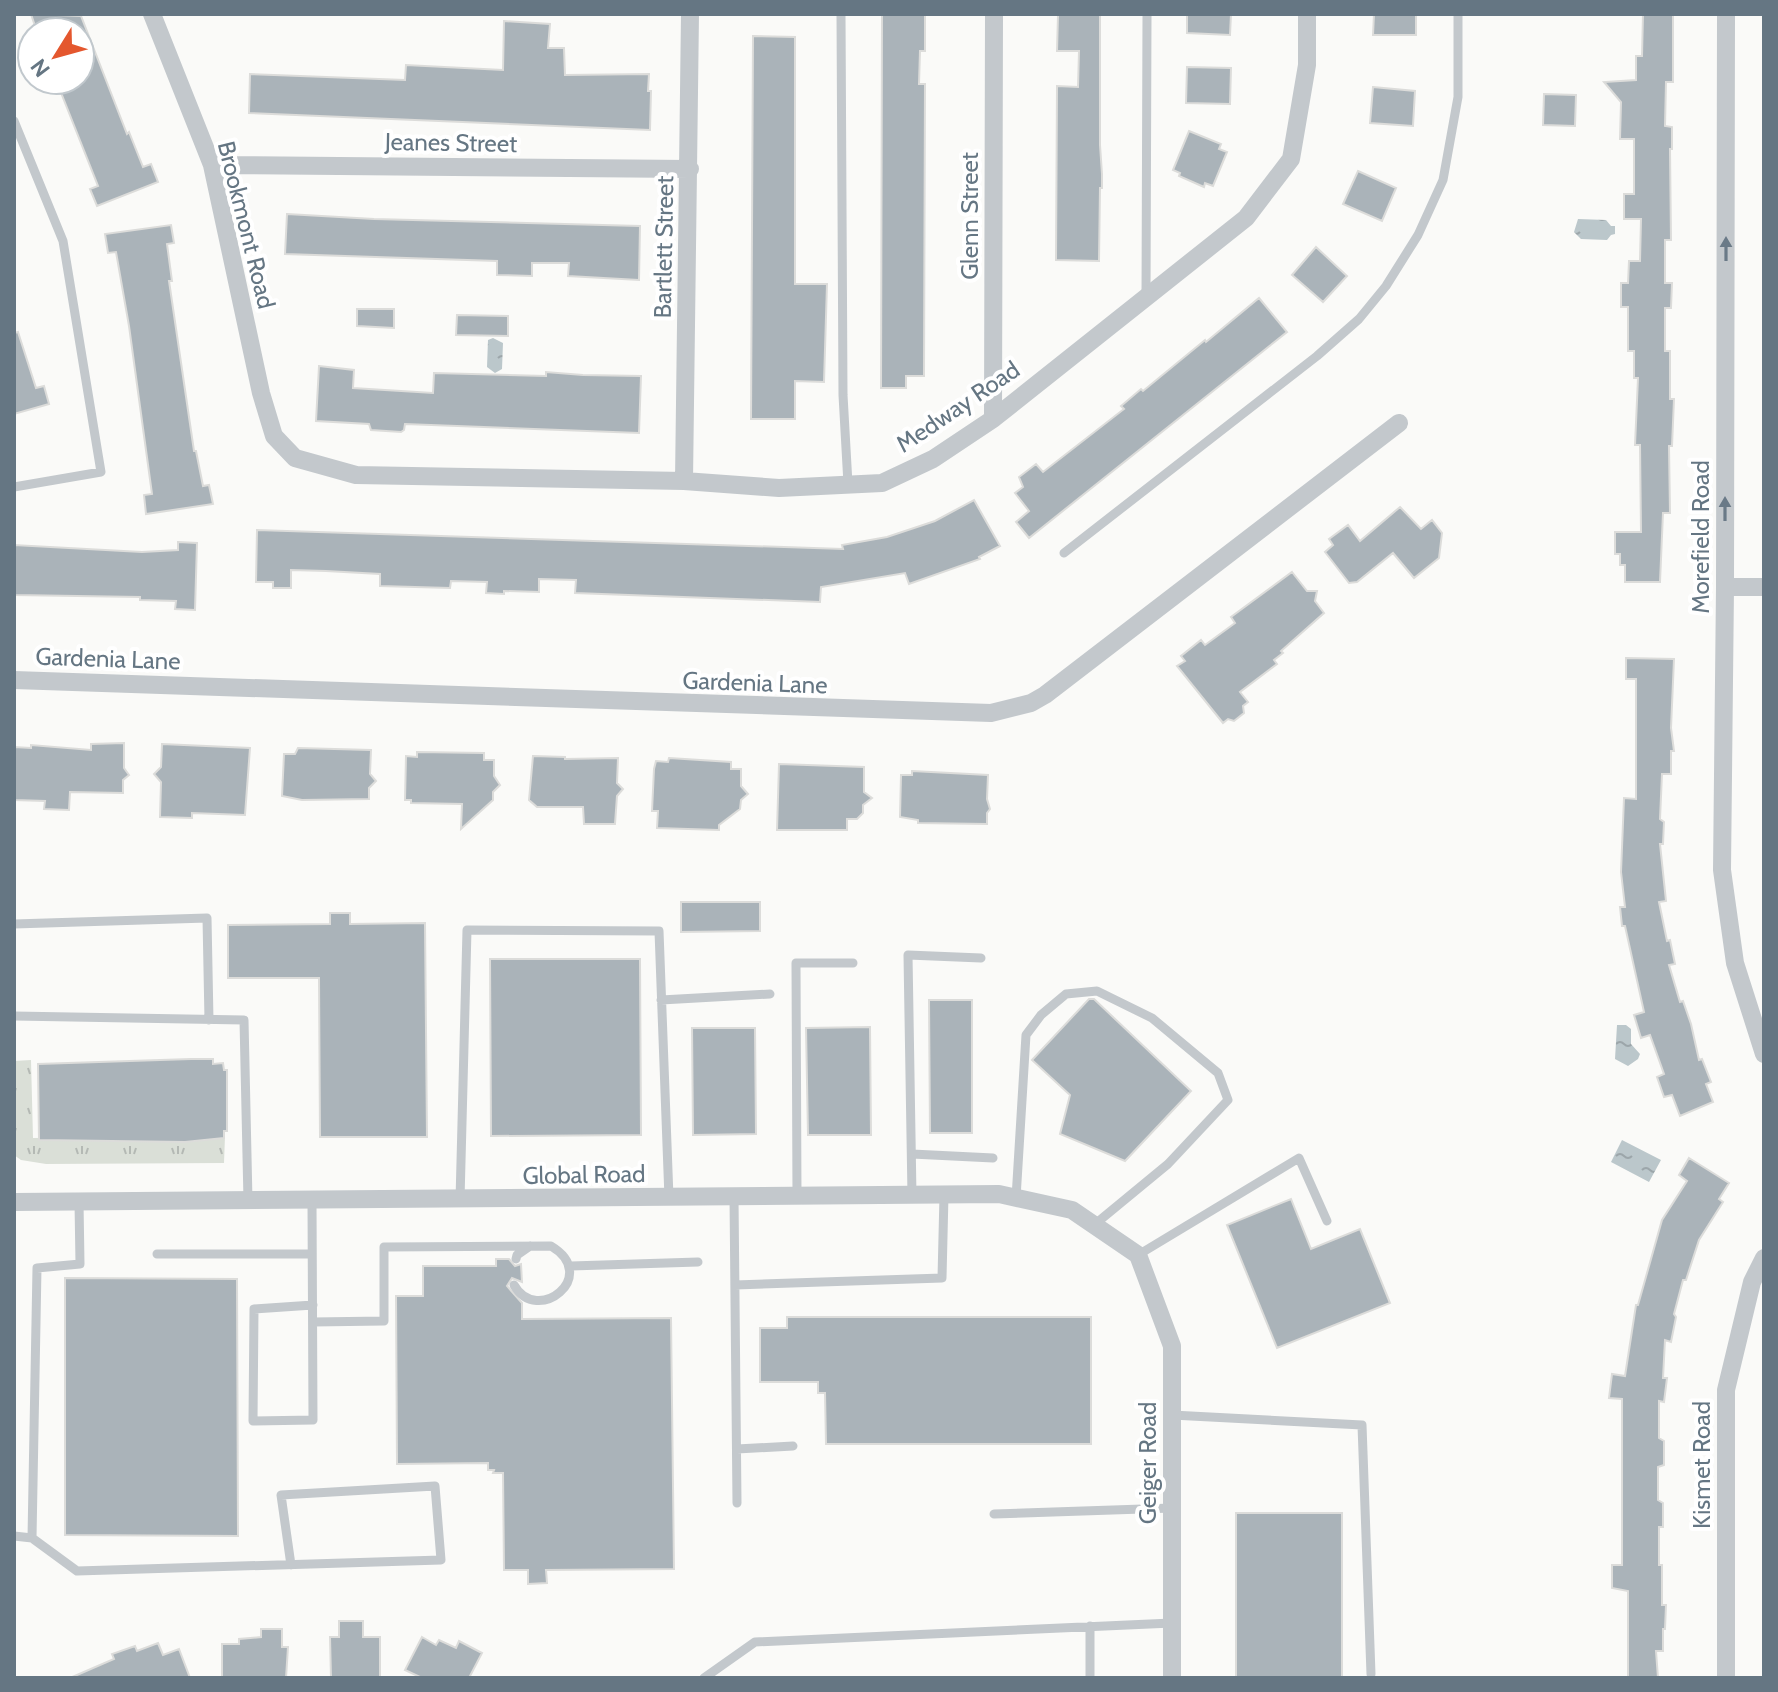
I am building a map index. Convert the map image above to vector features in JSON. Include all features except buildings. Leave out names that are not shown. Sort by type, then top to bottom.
[{"type":"street","name":"Brookmont Road","points":[[152,14],[212,165],[261,393],[274,436],[285,448]]},
{"type":"street","name":"Bartlett Street","points":[[684,481],[690,14]]},
{"type":"street","name":"Glenn Street","points":[[993,419],[994,14]]},
{"type":"street","name":"Medway Road","points":[[285,448],[295,458],[356,475],[684,481],[779,488],[882,483],[933,459],[993,419],[1246,218],[1291,159],[1307,65],[1307,14]]},
{"type":"street","name":"Morefield Road","points":[[1726,14],[1722,870],[1735,963],[1764,1054]]},
{"type":"street","name":"Jeanes Street","points":[[212,165],[690,169]]},
{"type":"street","name":"Gardenia Lane","points":[[14,680],[991,713],[1031,703],[1045,695],[1399,423]]},
{"type":"street","points":[[1725,587],[1764,587]]},
{"type":"street","name":"Global Road","points":[[14,1202],[999,1194],[1072,1210],[1138,1255]]},
{"type":"street","name":"Geiger Road","points":[[1138,1255],[1172,1346],[1172,1678]]},
{"type":"street","name":"Kismet Road","points":[[1726,1678],[1726,1390],[1752,1282],[1764,1258]]},
{"type":"lane","points":[[841,14],[843,395],[848,484]]},
{"type":"lane","points":[[1146,298],[1147,14]]},
{"type":"lane","points":[[1064,553],[1317,356],[1359,319],[1386,286],[1418,235],[1443,180],[1458,97],[1458,14]]},
{"type":"lane","points":[[14,121],[63,241],[101,472],[14,487]]},
{"type":"lane","points":[[14,924],[207,918],[209,1020]]},
{"type":"lane","points":[[460,1200],[467,930],[659,931],[669,1198]]},
{"type":"lane","points":[[912,1196],[908,955],[981,958]]},
{"type":"lane","points":[[797,1196],[796,963],[853,963]]},
{"type":"lane","points":[[1016,1198],[1026,1035],[1041,1015],[1066,994],[1097,991],[1152,1018],[1218,1073],[1228,1100],[1168,1164],[1094,1225]]},
{"type":"lane","points":[[661,1000],[770,994]]},
{"type":"lane","points":[[14,1016],[244,1020],[248,1201]]},
{"type":"lane","points":[[912,1154],[993,1158]]},
{"type":"lane","points":[[1138,1255],[1299,1158],[1327,1221]]},
{"type":"lane","points":[[735,1285],[942,1278],[944,1195]]},
{"type":"lane","points":[[734,1197],[737,1503]]},
{"type":"lane","points":[[312,1201],[313,1305],[313,1420],[253,1421],[254,1309],[313,1305]]},
{"type":"lane","points":[[32,1538],[37,1268],[80,1264],[79,1202]]},
{"type":"lane","points":[[516,1259],[533,1244]]},
{"type":"lane","points":[[313,1322],[384,1321],[384,1247],[533,1244],[551,1246],[563,1253],[571,1266],[569,1281],[558,1296],[543,1302],[527,1298],[514,1285]]},
{"type":"lane","points":[[157,1254],[312,1254]]},
{"type":"lane","points":[[571,1266],[698,1262]]},
{"type":"lane","points":[[1172,1415],[1362,1425],[1371,1674]]},
{"type":"lane","points":[[737,1449],[793,1446]]},
{"type":"lane","points":[[14,1536],[32,1538],[77,1571],[291,1565],[441,1560],[435,1486],[281,1495],[291,1565]]},
{"type":"lane","points":[[994,1514],[1172,1508]]},
{"type":"lane","points":[[704,1678],[755,1642],[1172,1623]]},
{"type":"lane","points":[[1090,1626],[1090,1678]]},
{"type":"green space","points":[[31,1060],[33,1138],[225,1136],[224,1163],[46,1164],[21,1160],[14,1155],[14,1061]]},
{"type":"water","points":[[1578,219],[1606,220],[1615,226],[1615,234],[1607,240],[1581,239],[1574,232]]},
{"type":"water","points":[[493,338],[503,343],[502,369],[495,373],[487,367],[488,340]]},
{"type":"water","points":[[1617,1025],[1626,1025],[1631,1029],[1631,1044],[1640,1054],[1628,1066],[1615,1059]]},
{"type":"water","points":[[1622,1140],[1661,1160],[1649,1182],[1611,1162]]}]
